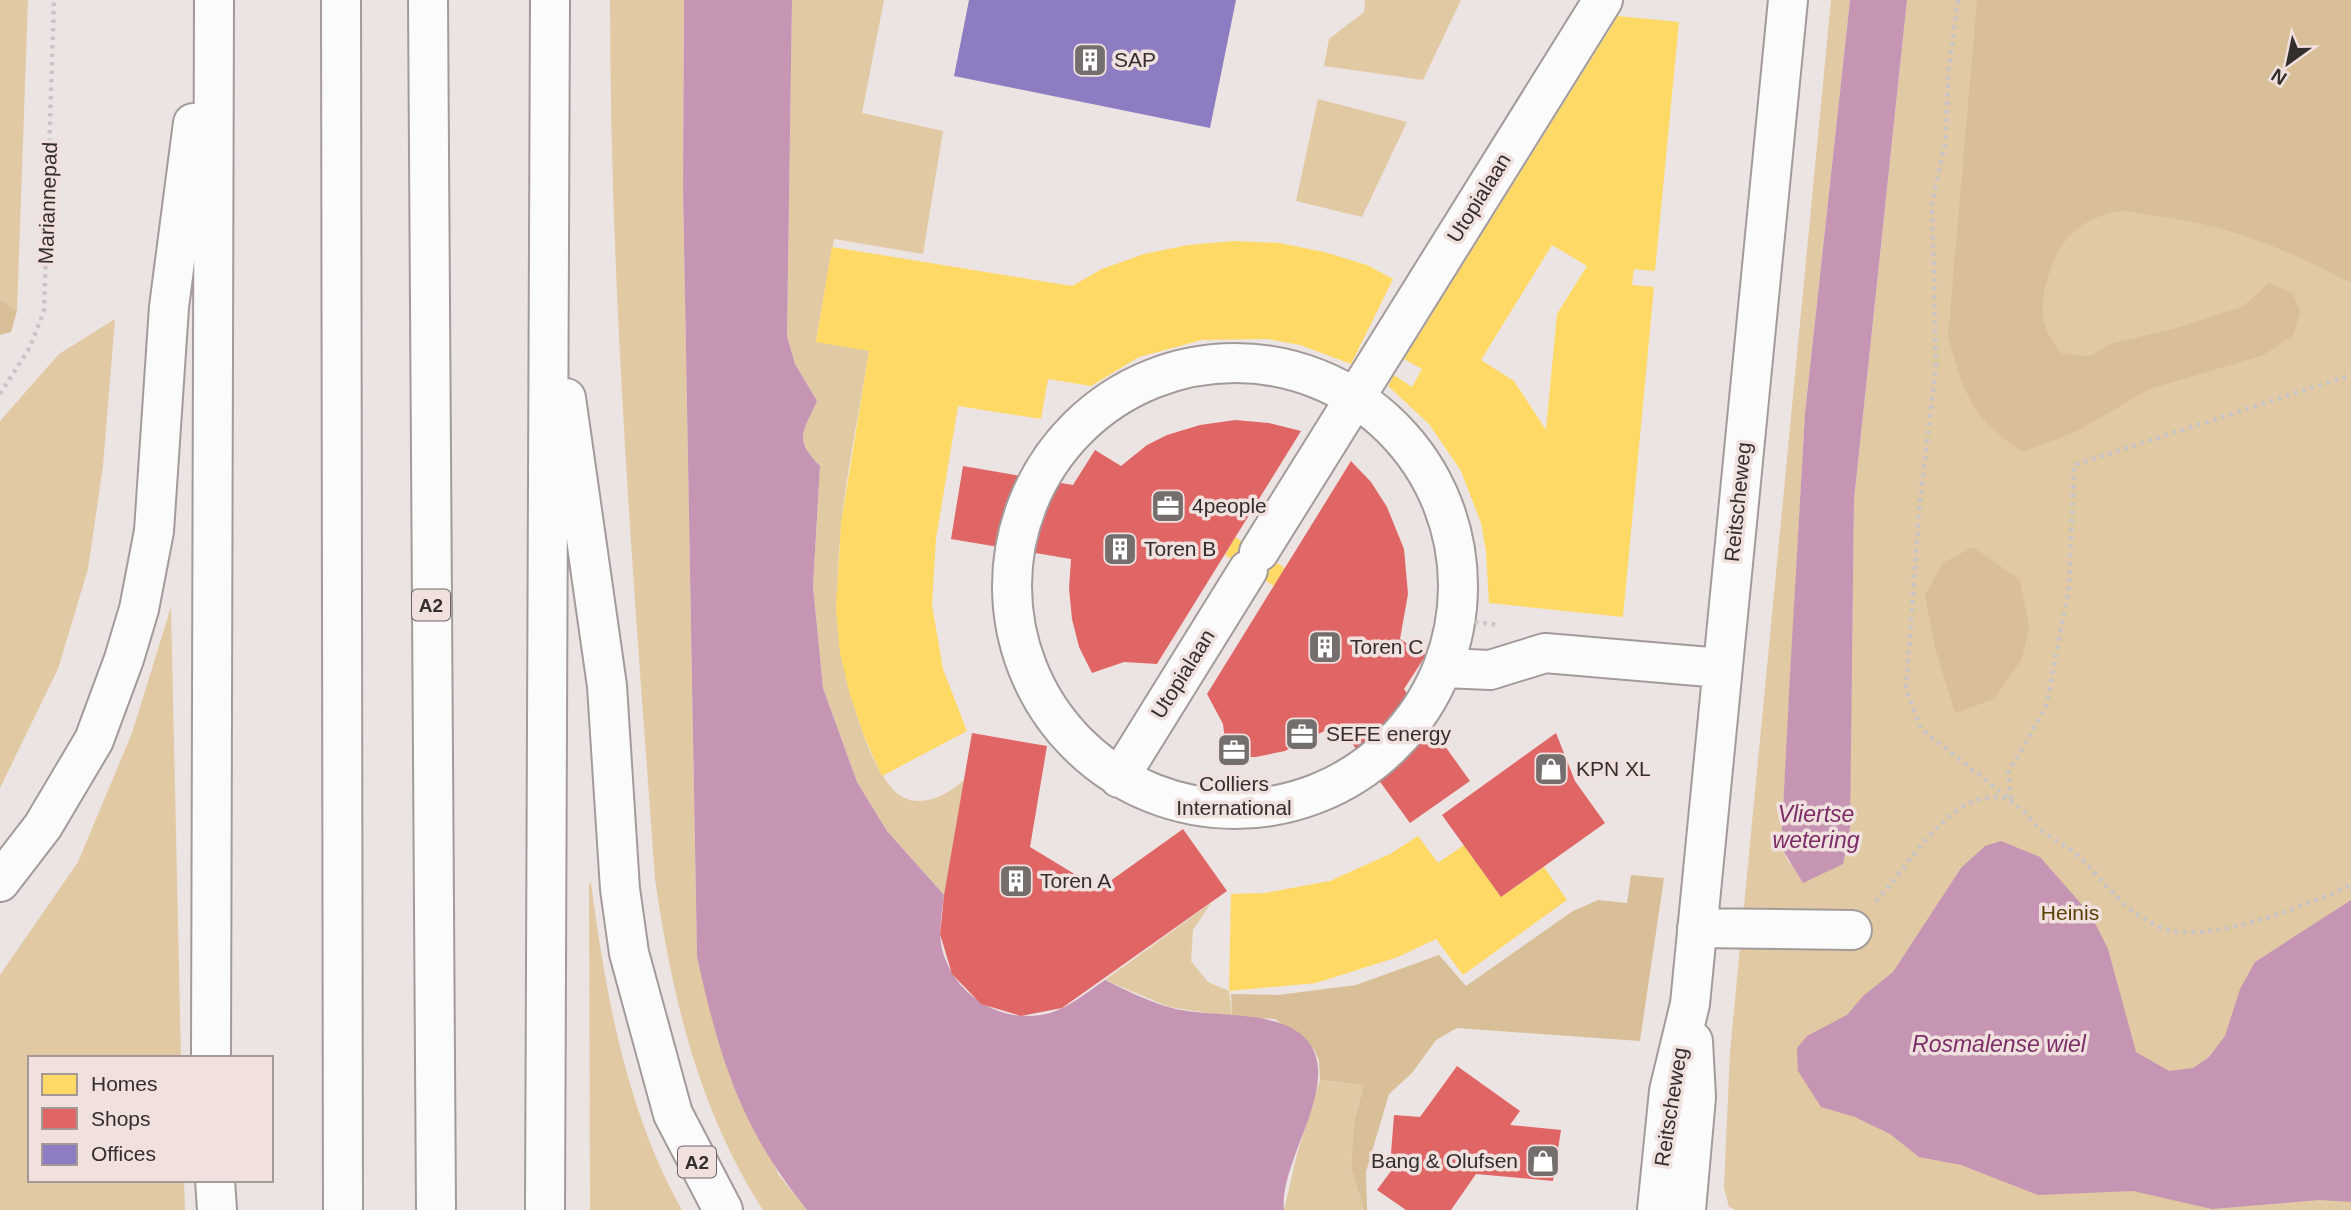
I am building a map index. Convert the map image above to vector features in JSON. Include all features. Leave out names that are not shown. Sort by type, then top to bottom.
[{"type":"main road","points":[[0,882],[43,826],[94,740],[139,609],[154,531],[169,307],[212,0]]},
{"type":"main road","points":[[211,1056],[212,0]]},
{"type":"main road","points":[[341,0],[343,1210]]},
{"type":"main road","name":"A2","points":[[428,0],[436,1210]]},
{"type":"main road","name":"A2","points":[[545,1210],[550,0]]},
{"type":"main road","name":"Utopialaan","points":[[1119,778],[1603,0]]},
{"type":"main road","name":"Reitscheweg","points":[[1657,1210],[1669,1091],[1690,1004],[1788,0]]},
{"type":"main road","name":"A2","points":[[547,263],[607,686],[620,889],[629,953],[673,1114],[723,1210]]},
{"type":"main road","points":[[1239,362],[1300,371],[1356,397],[1405,439],[1440,494],[1458,555],[1458,620],[1445,668],[1420,714],[1369,767],[1311,798],[1246,810],[1180,804],[1119,778],[1068,735],[1031,680],[1012,616],[1014,550],[1036,481],[1072,431],[1121,393],[1178,369],[1239,362]]},
{"type":"main road","points":[[1445,668],[1490,670],[1545,653],[1721,668]]},
{"type":"main road","points":[[1697,928],[1852,930]]},
{"type":"main road","name":"Reitscheweg","points":[[1686,1210],[1696,1097],[1690,1004]]},
{"type":"main road","points":[[215,1182],[217,1210]]},
{"type":"path","name":"Mariannepad","points":[[0,394],[30,347],[44,311],[54,0]]},
{"type":"path","points":[[1958,0],[1948,75],[1946,139],[1932,203],[1936,366],[1920,501],[1906,689],[1921,729],[2011,800],[2046,835],[2077,855],[2113,894],[2141,918],[2171,932],[2217,929],[2252,922],[2351,885]]},
{"type":"path","points":[[2011,800],[2008,773],[2046,707],[2069,588],[2074,465],[2351,375]]},
{"type":"path","points":[[1852,930],[1853,923],[1897,878],[1934,830],[1963,807],[1992,797],[2011,800]]},
{"type":"green space","points":[[0,0],[28,0],[17,311],[0,299]]},
{"type":"green space","points":[[610,0],[684,0],[683,187],[697,957],[778,1174],[807,1210],[763,1210],[740,1172],[721,1132],[691,1050],[662,923],[655,879],[625,440],[614,220]]},
{"type":"green space","points":[[792,0],[884,0],[862,113],[943,131],[923,254],[834,239],[816,341],[869,351],[840,535],[839,627],[846,673],[858,719],[871,754],[890,786],[907,799],[917,801],[947,793],[964,780],[944,895],[887,831],[857,782],[823,688],[813,586],[820,466],[803,442],[805,428],[817,401],[795,364],[787,336]]},
{"type":"green space","points":[[1365,0],[1461,0],[1423,80],[1324,66],[1329,39],[1364,12]]},
{"type":"green space","name":"Heinis","points":[[1831,0],[1850,0],[1805,413],[1781,847],[1790,864],[1852,650],[1854,500],[1907,0],[2351,0],[2351,1210],[1736,1210],[1729,1207],[1724,1188],[1730,1052]]},
{"type":"green space","points":[[1318,99],[1407,122],[1362,217],[1296,201]]},
{"type":"green space","points":[[115,319],[103,466],[88,569],[58,669],[0,788],[0,421],[59,354]]},
{"type":"green space","points":[[171,607],[181,1056],[28,1056],[28,1182],[184,1182],[185,1210],[0,1210],[0,975],[78,862],[132,733]]},
{"type":"green space","points":[[589,883],[621,1051],[646,1132],[682,1210],[590,1210]]},
{"type":"green space","points":[[1211,903],[1193,930],[1191,961],[1208,982],[1229,991],[1232,1017],[1169,1007],[1105,980]]},
{"type":"green space","points":[[1320,1080],[1364,1085],[1354,1121],[1351,1168],[1364,1210],[1284,1210],[1297,1154]]},
{"type":"shaded area","points":[[1977,0],[2351,0],[2351,283],[2303,259],[2229,231],[2177,219],[2122,211],[2102,215],[2082,226],[2066,240],[2050,270],[2042,314],[2048,333],[2062,354],[2091,356],[2110,344],[2176,328],[2242,307],[2269,283],[2293,293],[2300,312],[2293,335],[2264,355],[2150,389],[2075,432],[2023,452],[2006,440],[1992,428],[1972,403],[1959,374],[1948,336]]},
{"type":"shaded area","points":[[0,299],[17,311],[11,332],[0,335]]},
{"type":"shaded area","points":[[1973,547],[2020,580],[2029,627],[2022,659],[1994,699],[1955,713],[1936,651],[1925,595],[1943,563]]},
{"type":"shaded area","points":[[1631,875],[1664,878],[1640,1041],[1457,1028],[1436,1040],[1412,1073],[1389,1094],[1366,1172],[1367,1210],[1364,1210],[1351,1168],[1354,1121],[1364,1085],[1320,1080],[1319,1061],[1314,1049],[1275,1019],[1232,1017],[1231,994],[1278,995],[1356,985],[1439,955],[1466,986],[1573,911],[1598,900],[1627,903]]},
{"type":"water","points":[[684,0],[792,0],[787,336],[795,364],[817,401],[805,428],[803,442],[820,466],[813,586],[823,688],[857,782],[887,831],[944,895],[940,929],[942,949],[948,966],[957,981],[983,1004],[1015,1015],[1050,1013],[1071,1003],[1105,980],[1168,1007],[1260,1018],[1293,1029],[1305,1038],[1316,1055],[1318,1076],[1315,1098],[1285,1190],[1284,1210],[807,1210],[765,1150],[749,1120],[724,1060],[697,957],[683,187]]},
{"type":"water","name":"Vliertse wetering","points":[[1850,0],[1907,0],[1854,500],[1850,828],[1843,864],[1803,883],[1781,847],[1790,675],[1805,413]]},
{"type":"water","name":"Rosmalense wiel","points":[[2001,841],[2040,857],[2091,915],[2108,949],[2136,1052],[2169,1071],[2193,1068],[2209,1057],[2225,1036],[2240,989],[2255,962],[2351,900],[2351,1202],[2320,1200],[2212,1209],[2133,1191],[2038,1195],[1961,1165],[1919,1157],[1890,1134],[1855,1117],[1821,1107],[1798,1071],[1797,1048],[1807,1036],[1847,1015],[1863,996],[1893,972],[1961,868],[1985,846]]},
{"type":"building: Homes","points":[[1618,16],[1679,22],[1655,271],[1634,269],[1632,285],[1654,287],[1623,617],[1489,603],[1486,551],[1481,523],[1461,471],[1429,424],[1388,386],[1394,375],[1412,387],[1422,369],[1404,359]],"holes":[[[1552,245],[1587,266],[1557,314],[1546,430],[1514,381],[1481,360]]]},
{"type":"building: Homes","points":[[1234,241],[1279,243],[1324,252],[1367,265],[1393,279],[1351,364],[1300,345],[1268,339],[1202,340],[1139,357],[1091,386],[1048,379],[1041,419],[958,406],[936,539],[932,605],[943,669],[967,731],[882,776],[850,695],[840,653],[836,609],[841,523],[869,351],[816,342],[832,247],[1072,286],[1102,269],[1144,254],[1188,245]]},
{"type":"building: Homes","points":[[1235,537],[1285,568],[1274,586],[1225,555]]},
{"type":"building: Homes","points":[[1418,836],[1438,863],[1464,845],[1501,897],[1544,867],[1567,900],[1463,975],[1436,939],[1398,957],[1316,983],[1229,991],[1231,894],[1265,893],[1330,881],[1390,854]]},
{"type":"building: Shops","name":"Toren B","points":[[1235,420],[1269,423],[1301,431],[1157,664],[1124,662],[1092,673],[1079,647],[1072,619],[1069,589],[1071,559],[951,539],[963,466],[1073,485],[1095,450],[1121,466],[1147,445],[1167,435],[1200,425]]},
{"type":"building: Shops","name":"Toren C","points":[[1351,461],[1371,482],[1387,507],[1404,549],[1408,594],[1400,639],[1426,655],[1404,689],[1470,781],[1410,823],[1338,724],[1285,751],[1256,757],[1227,757],[1223,724],[1207,694]]},
{"type":"building: Shops","name":"Toren A","points":[[972,733],[1047,746],[1030,847],[1099,889],[1183,829],[1227,891],[1062,1008],[1021,1016],[981,1004],[952,974],[940,934],[944,895]]},
{"type":"building: Shops","points":[[1556,733],[1575,781],[1605,823],[1501,897],[1442,815]]},
{"type":"building: Shops","points":[[1457,1066],[1520,1111],[1510,1125],[1561,1130],[1553,1181],[1476,1174],[1451,1210],[1406,1210],[1377,1190],[1394,1167],[1390,1166],[1394,1115],[1420,1117]]},
{"type":"building: Offices","name":"SAP","points":[[969,0],[1236,0],[1210,128],[954,76]]},
{"type":"place","name":"SAP","points":[[1090,60]]},
{"type":"place","name":"4people","points":[[1168,506]]},
{"type":"place","name":"Toren B","points":[[1120,549]]},
{"type":"place","name":"Toren C","points":[[1325,647]]},
{"type":"place","name":"SEFE energy","points":[[1302,734]]},
{"type":"place","name":"Colliers International","points":[[1234,750]]},
{"type":"place","name":"KPN XL","points":[[1551,769]]},
{"type":"place","name":"Toren A","points":[[1016,881]]},
{"type":"place","name":"Bang & Olufsen","points":[[1543,1161]]}]
